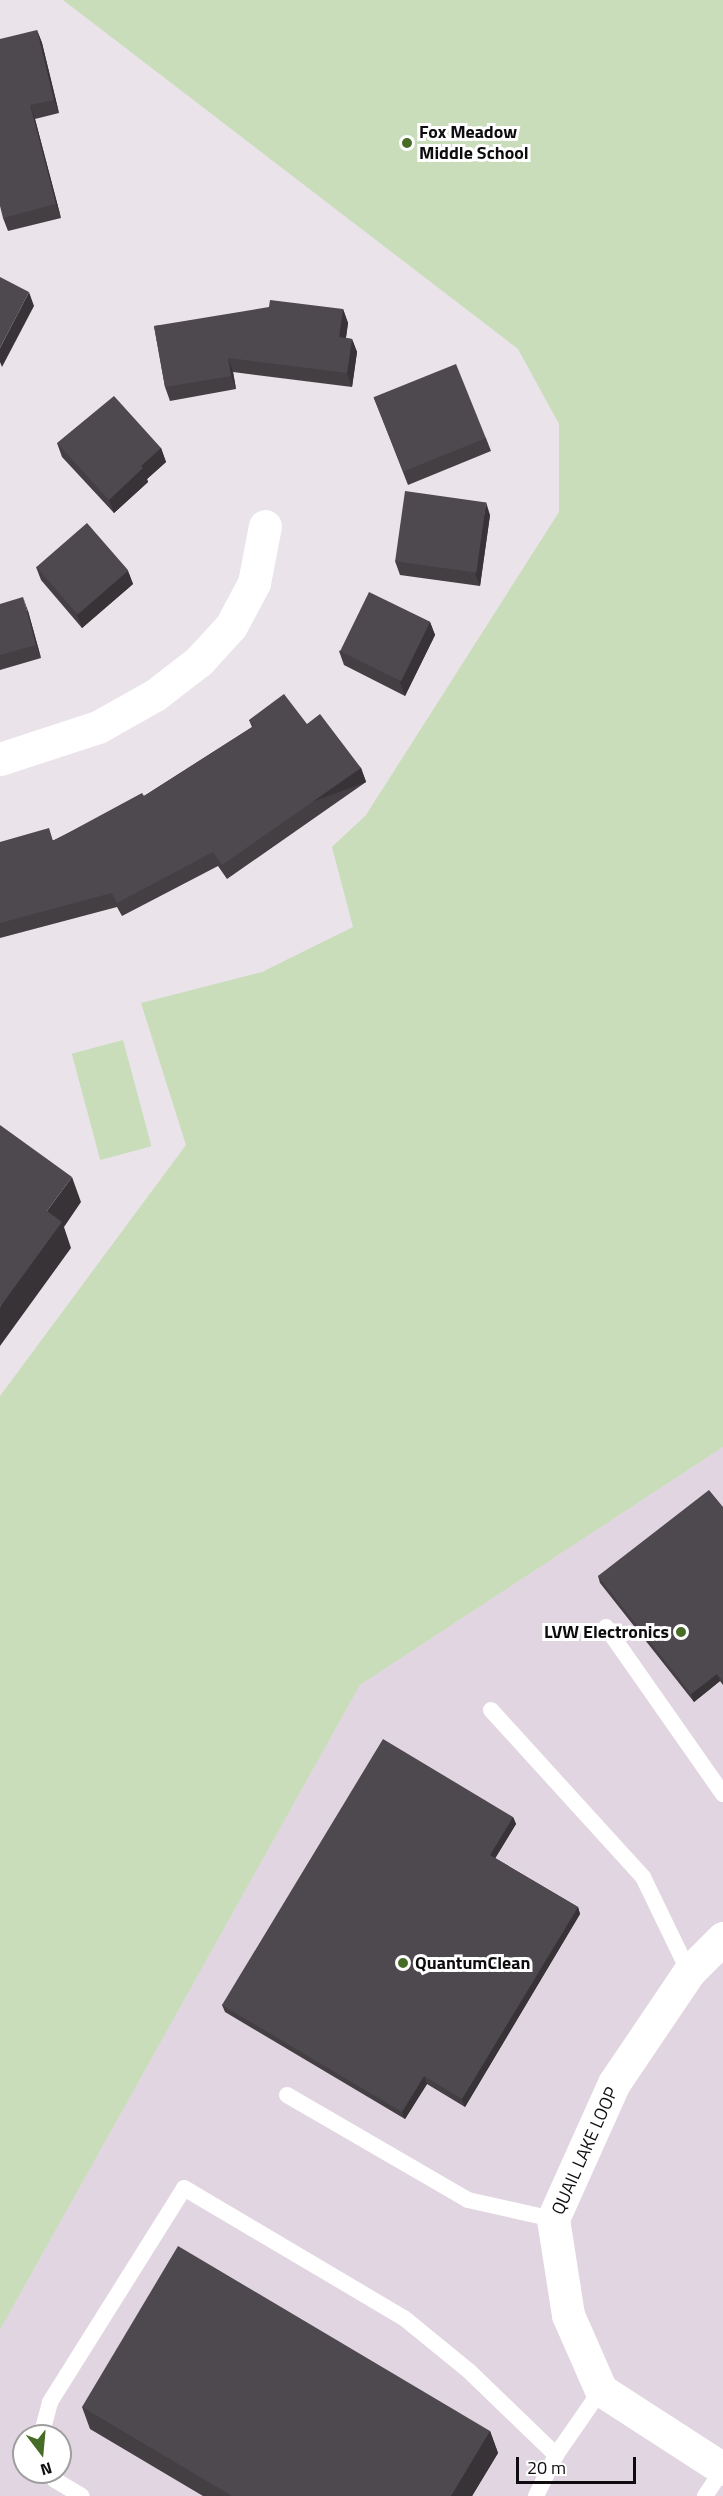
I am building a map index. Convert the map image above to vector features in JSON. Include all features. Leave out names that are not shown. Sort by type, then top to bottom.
[{"type":"street","points":[[0,759],[98,727],[155,695],[199,662],[231,626],[254,583],[265,526]]},
{"type":"street","name":"QUAIL LAKE LOOP","points":[[601,2390],[568,2315],[553,2219],[614,2083],[689,1972],[723,1938]]},
{"type":"street","points":[[601,2390],[723,2469]]},
{"type":"lane","points":[[606,1627],[723,1794]]},
{"type":"lane","points":[[491,1710],[643,1877],[689,1972]]},
{"type":"lane","points":[[287,2095],[468,2200],[553,2219]]},
{"type":"lane","points":[[44,2424],[50,2402],[184,2188],[404,2318],[469,2371],[556,2455]]},
{"type":"lane","points":[[536,2496],[556,2455],[601,2390]]},
{"type":"lane","points":[[705,2496],[723,2469]]},
{"type":"lane","points":[[62,2484],[82,2496]]},
{"type":"shaded area","points":[[723,1447],[723,2496],[0,2496],[0,2330],[360,1685]]},
{"type":"green space","points":[[63,0],[723,0],[723,1447],[360,1685],[0,2330],[0,1396],[186,1145],[141,1003],[262,972],[353,927],[332,847],[366,815],[559,512],[559,424],[518,349]]},
{"type":"green space","points":[[123,1040],[151,1146],[100,1160],[72,1054]]},
{"type":"building","points":[[37,30],[54,100],[30,105],[56,204],[3,218],[0,206],[0,39]]},
{"type":"building","points":[[0,277],[29,292],[0,348]]},
{"type":"building","points":[[270,300],[343,309],[339,337],[352,339],[347,373],[228,358],[231,376],[165,387],[154,326],[269,307]]},
{"type":"building","points":[[456,364],[486,438],[403,472],[373,397]]},
{"type":"building","points":[[114,396],[161,448],[109,500],[57,443]]},
{"type":"building","points":[[405,491],[486,502],[476,573],[395,561]]},
{"type":"building","points":[[87,523],[128,571],[78,615],[36,567]]},
{"type":"building","points":[[369,592],[430,622],[401,681],[340,651]]},
{"type":"building","points":[[23,597],[36,645],[0,655],[0,604]]},
{"type":"building","points":[[284,694],[307,724],[320,714],[361,768],[222,865],[213,852],[117,903],[112,893],[0,923],[0,842],[49,828],[53,841],[142,793],[144,796],[254,726],[249,720]]},
{"type":"building","points":[[0,1125],[72,1177],[47,1211],[62,1222],[0,1307]]},
{"type":"building","name":"LVW Electronics","points":[[709,1490],[723,1507],[723,1681],[717,1674],[691,1694],[598,1576]]},
{"type":"building","name":"QuantumClean","points":[[383,1739],[513,1817],[490,1855],[578,1907],[462,2099],[424,2076],[402,2112],[222,2005]]},
{"type":"building","points":[[178,2246],[490,2431],[451,2496],[232,2496],[82,2407]]},
{"type":"place","name":"Fox Meadow Middle School","points":[[407,143]]},
{"type":"place","name":"LVW Electronics","points":[[681,1632]]},
{"type":"place","name":"QuantumClean","points":[[403,1963]]}]
